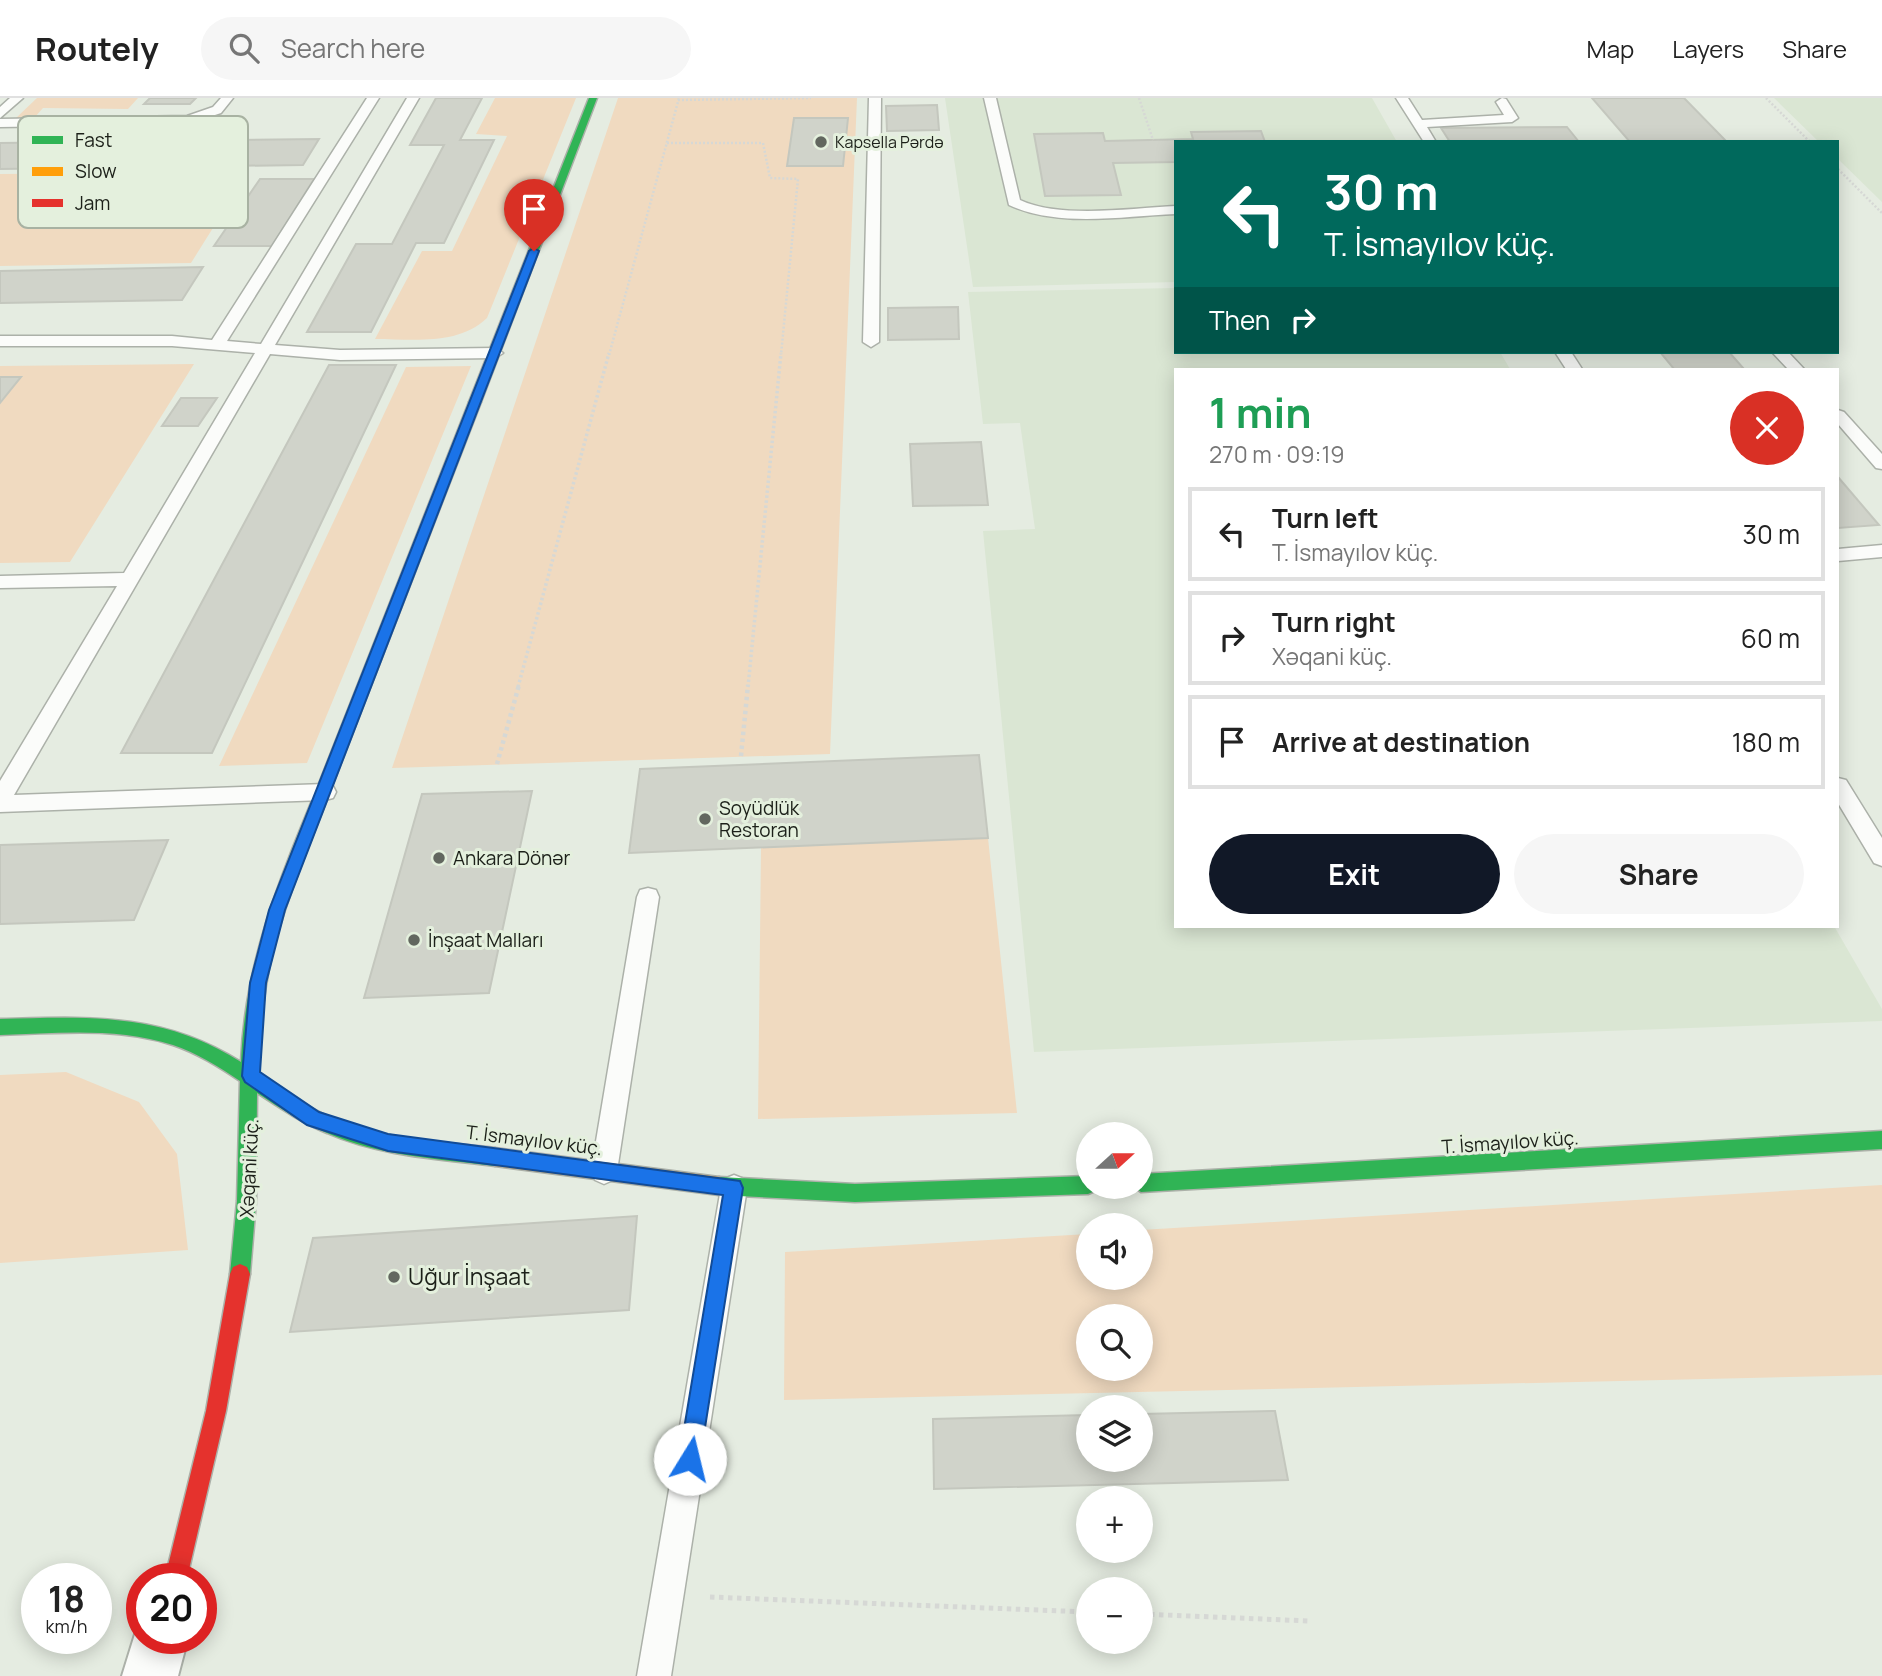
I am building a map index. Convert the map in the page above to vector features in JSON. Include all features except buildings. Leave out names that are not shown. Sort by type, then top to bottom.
[{"type":"street","name":"Xəqani küç.","points":[[180,1563],[206,1466],[245,1241],[251,1159],[251,1076],[258,983],[277,910],[593,98]]},
{"type":"street","name":"T. İsmayılov küç.","points":[[0,1027],[106,1024],[175,1038],[251,1076],[314,1119],[388,1143],[734,1188],[855,1193],[1076,1185]]},
{"type":"street","name":"T. İsmayılov küç.","points":[[1153,1183],[1882,1140]]},
{"type":"street","points":[[150,1676],[156,1654]]},
{"type":"lane","points":[[0,114],[17,98]]},
{"type":"lane","points":[[200,116],[217,110],[227,98]]},
{"type":"lane","points":[[217,344],[373,98]]},
{"type":"lane","points":[[0,802],[413,98]]},
{"type":"lane","points":[[871,342],[875,98]]},
{"type":"lane","points":[[990,98],[1014,202],[1023,209],[1045,212],[1174,210]]},
{"type":"lane","points":[[1402,98],[1429,140]]},
{"type":"lane","points":[[1419,124],[1512,118],[1502,102]]},
{"type":"lane","points":[[0,123],[18,123]]},
{"type":"lane","points":[[0,341],[138,340],[340,355],[495,353]]},
{"type":"lane","points":[[1782,354],[1795,368]]},
{"type":"lane","points":[[1839,416],[1882,464]]},
{"type":"lane","points":[[1839,555],[1882,551]]},
{"type":"lane","points":[[0,582],[132,579]]},
{"type":"lane","points":[[1839,788],[1882,857]]},
{"type":"lane","points":[[0,802],[325,792]]},
{"type":"lane","points":[[604,1171],[648,897]]},
{"type":"lane","points":[[654,1676],[734,1188]]},
{"type":"path","points":[[497,764],[678,99],[811,98]]},
{"type":"path","points":[[1139,98],[1153,140]]},
{"type":"path","points":[[1766,98],[1808,140]]},
{"type":"path","points":[[667,143],[762,143],[770,178],[798,179],[741,755]]},
{"type":"path","points":[[1839,170],[1882,213]]},
{"type":"path","points":[[667,1595],[1076,1612]]},
{"type":"path","points":[[1153,1614],[1309,1621]]},
{"type":"shaded area","points":[[37,98],[138,98],[128,109],[43,108],[36,116],[18,116]]},
{"type":"shaded area","points":[[495,98],[576,98],[487,318],[475,327],[449,337],[419,340],[375,339],[422,251],[452,251],[507,136],[476,134]]},
{"type":"shaded area","points":[[618,98],[857,98],[830,754],[392,768]]},
{"type":"shaded area","points":[[945,98],[1372,98],[1396,140],[1174,140],[1174,282],[973,287]]},
{"type":"shaded area","points":[[1774,98],[1882,98],[1882,202],[1839,160],[1839,140],[1817,140]]},
{"type":"shaded area","points":[[0,174],[18,174],[18,228],[213,228],[191,263],[0,266]]},
{"type":"shaded area","points":[[1174,288],[1174,354],[1501,354],[1509,368],[1174,368],[1174,928],[1835,928],[1882,1009],[1882,1021],[1034,1052],[983,531],[1035,529],[1020,423],[983,424],[968,292]]},
{"type":"shaded area","points":[[194,364],[70,562],[0,563],[0,366]]},
{"type":"shaded area","points":[[471,366],[307,763],[219,766],[406,367]]},
{"type":"shaded area","points":[[988,838],[1017,1113],[758,1119],[761,848]]},
{"type":"shaded area","points":[[66,1072],[139,1102],[177,1154],[188,1250],[0,1263],[0,1075]]},
{"type":"shaded area","points":[[1882,1185],[1882,1375],[784,1400],[785,1252],[1076,1235],[1076,1290],[1153,1290],[1153,1229]]},
{"type":"traffic: fast","points":[[475,402],[593,98]]},
{"type":"traffic: fast","points":[[240,1274],[246,1201],[250,1054],[258,982],[278,907],[325,786]]},
{"type":"traffic: fast","points":[[0,1027],[88,1025],[154,1032],[194,1045],[211,1054],[296,1108],[333,1127],[402,1145],[495,1157]]},
{"type":"traffic: fast","points":[[1153,1182],[1882,1140]]},
{"type":"traffic: fast","points":[[719,1186],[855,1193],[1076,1185]]},
{"type":"traffic: slow","points":[[325,786],[475,402]]},
{"type":"traffic: slow","points":[[495,1157],[719,1186]]},
{"type":"traffic: jam","points":[[180,1563],[216,1411],[240,1274]]},
{"type":"place","name":"Kapsella Pərdə","points":[[821,142]]},
{"type":"place","name":"Soyüdlük Restoran","points":[[705,819]]},
{"type":"place","name":"Ankara Dönər","points":[[439,858]]},
{"type":"place","name":"İnşaat Malları","points":[[414,940]]},
{"type":"place","name":"Uğur İnşaat","points":[[394,1277]]},
{"type":"route","points":[[534,251],[277,910],[258,983],[251,1076],[314,1119],[388,1143],[734,1188],[690,1459]]}]
